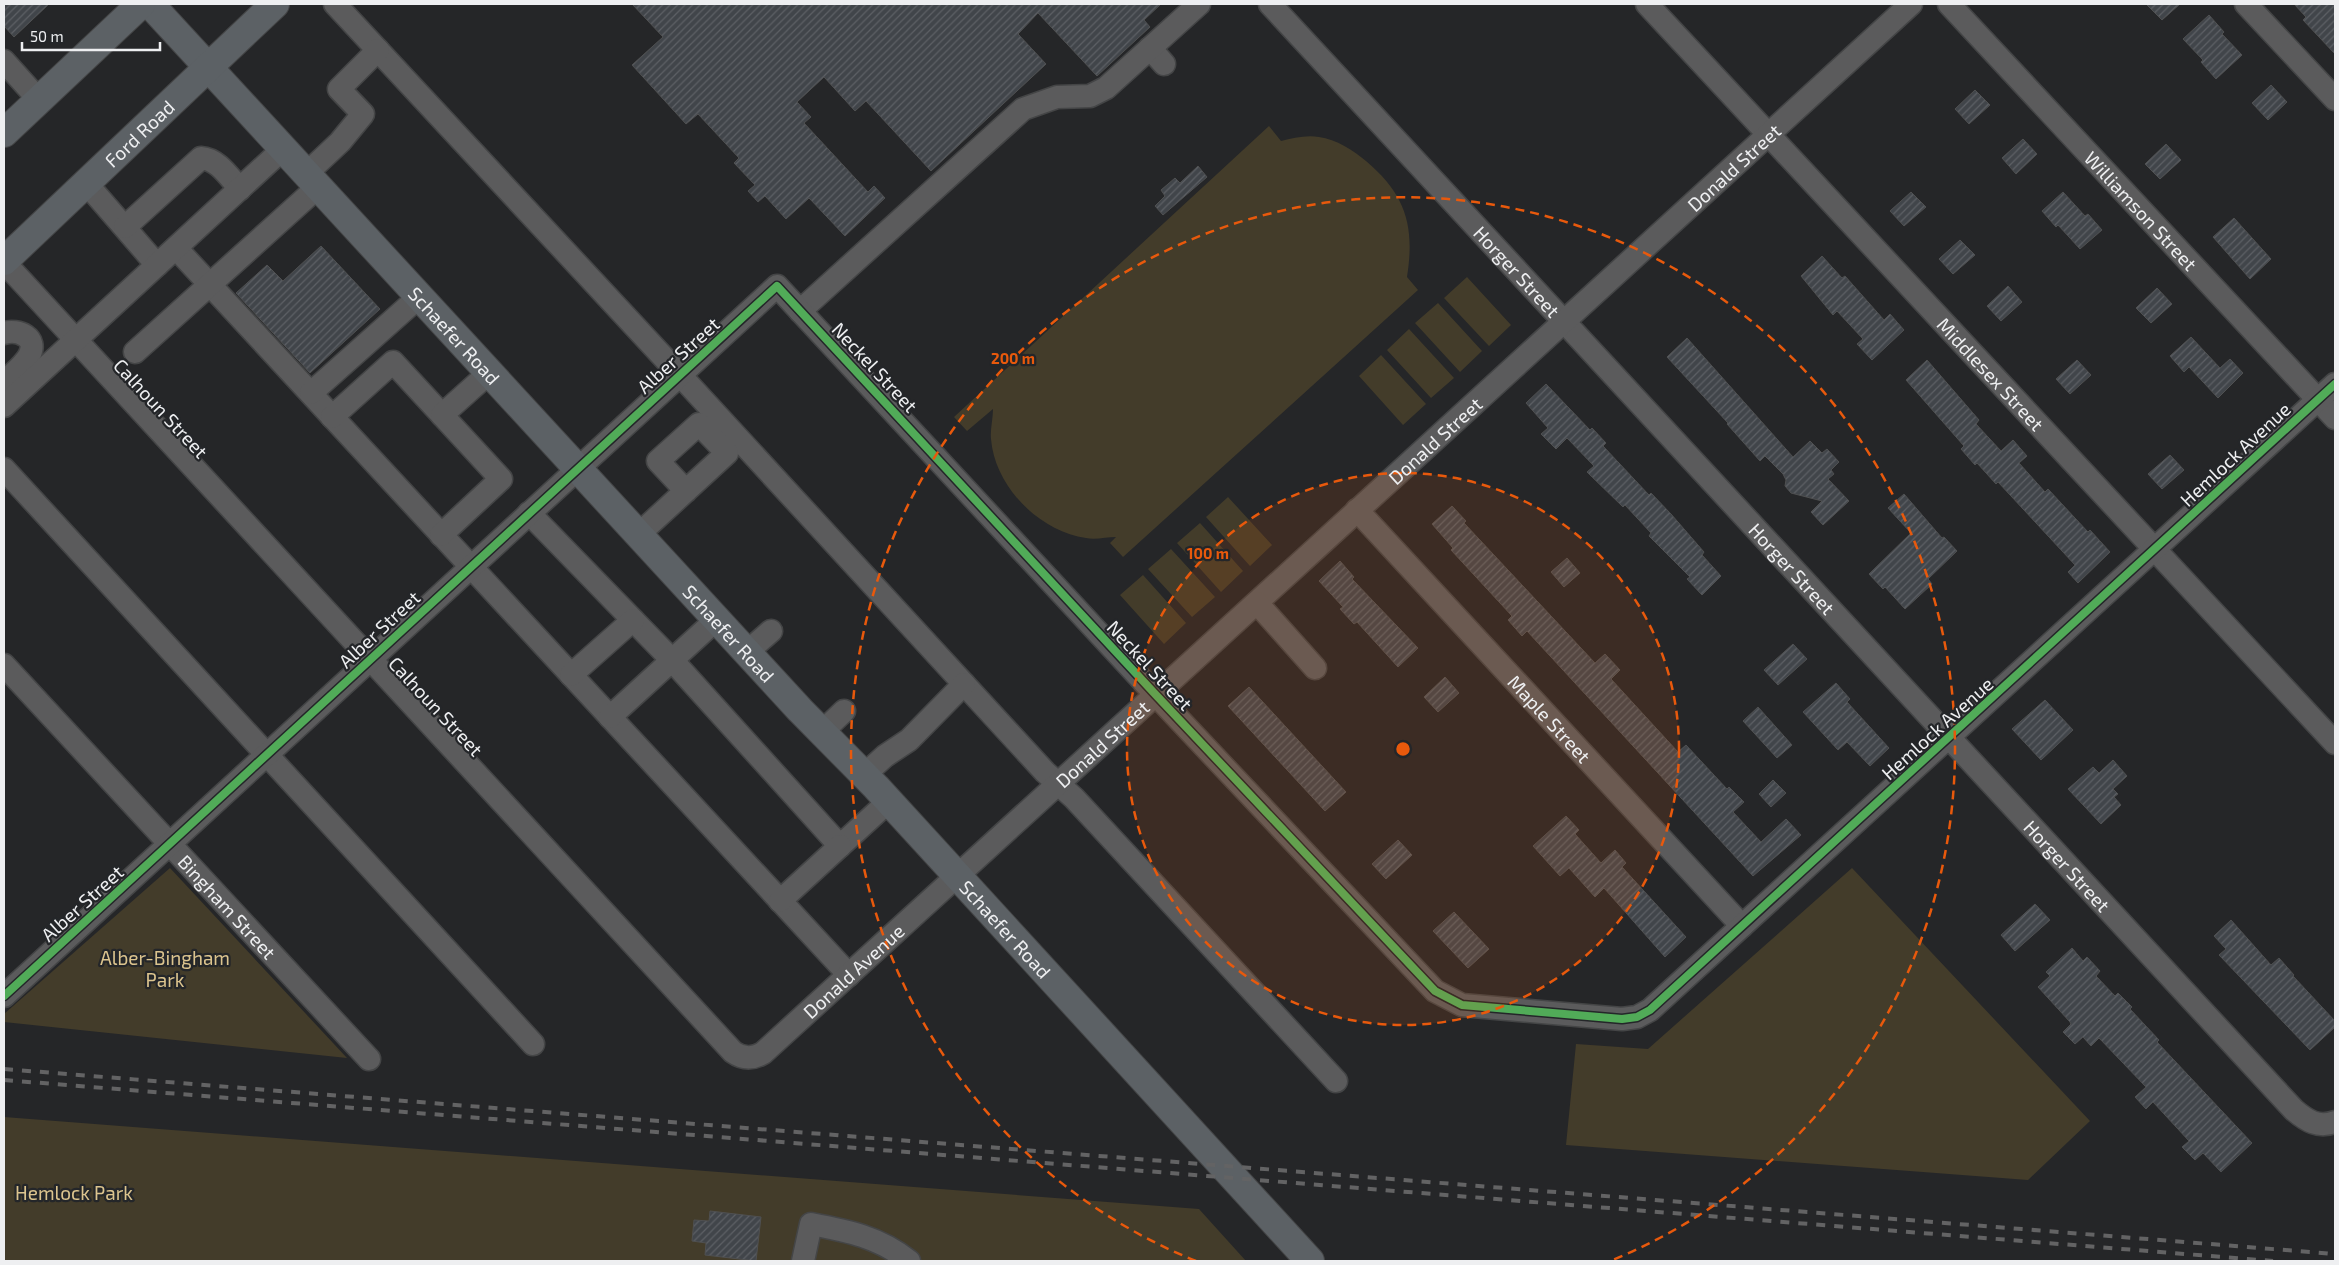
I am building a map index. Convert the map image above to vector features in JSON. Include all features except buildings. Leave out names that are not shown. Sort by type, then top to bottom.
[{"type":"main road","points":[[4,133],[142,4]]},
{"type":"main road","name":"Schaefer Road","points":[[150,4],[747,652],[889,801],[1310,1261]]},
{"type":"main road","name":"Ford Road","points":[[4,261],[275,4]]},
{"type":"street","points":[[335,4],[964,684],[1058,784],[1074,798],[1336,1080]]},
{"type":"street","points":[[800,311],[1023,110],[1057,97],[1090,96],[1106,88],[1157,56],[1199,4]]},
{"type":"street","name":"Horger Street","points":[[1270,4],[2294,1110],[2310,1122],[2327,1123]]},
{"type":"street","name":"Middlesex Street","points":[[1647,4],[2335,744]]},
{"type":"street","name":"Donald Street","points":[[956,875],[1156,695],[1911,4]]},
{"type":"street","name":"Williamson Street","points":[[1949,4],[2335,418]]},
{"type":"street","points":[[2246,4],[2335,99]]},
{"type":"street","points":[[135,352],[209,283],[313,179],[363,114],[339,88],[378,50]]},
{"type":"street","points":[[4,61],[39,100]]},
{"type":"street","points":[[4,406],[284,148]]},
{"type":"street","points":[[125,227],[201,158],[209,158],[240,189]]},
{"type":"street","points":[[86,183],[157,265]]},
{"type":"street","points":[[176,248],[848,975]]},
{"type":"street","name":"Calhoun Street","points":[[4,261],[733,1052],[746,1058]]},
{"type":"street","name":"Alber Street","points":[[4,996],[777,286]]},
{"type":"street","name":"Neckel Street","points":[[777,286],[1156,695],[1435,992],[1462,1005],[1528,1011]]},
{"type":"street","points":[[311,393],[420,296]]},
{"type":"street","points":[[4,333],[17,331],[26,335],[30,342],[31,351],[28,357],[4,382]]},
{"type":"street","points":[[332,417],[393,362],[501,480],[442,535]]},
{"type":"street","points":[[442,415],[490,372]]},
{"type":"street","name":"Hemlock Avenue","points":[[1528,1011],[1622,1019],[1643,1015],[1949,739],[2335,384]]},
{"type":"street","points":[[4,469],[533,1044]]},
{"type":"street","points":[[639,534],[686,491]]},
{"type":"street","name":"Maple Street","points":[[1357,510],[1742,926]]},
{"type":"street","points":[[529,513],[671,658],[840,846]]},
{"type":"street","points":[[1257,602],[1315,668]]},
{"type":"street","points":[[610,717],[671,658],[717,619]]},
{"type":"street","points":[[571,675],[633,620]]},
{"type":"street","points":[[747,652],[771,631]]},
{"type":"street","name":"Bingham Street","points":[[4,665],[369,1060]]},
{"type":"street","points":[[864,775],[885,756],[909,740],[964,684]]},
{"type":"street","points":[[822,732],[844,712]]},
{"type":"street","points":[[780,900],[889,801]]},
{"type":"street","name":"Donald Avenue","points":[[746,1058],[756,1057],[763,1053],[956,875]]},
{"type":"street","points":[[803,1261],[811,1224],[852,1232],[892,1247],[909,1261]]},
{"type":"green space","points":[[1269,126],[1281,141],[1314,136],[1338,143],[1361,157],[1380,174],[1399,199],[1404,213],[1410,242],[1407,277],[1418,290],[1123,557],[1110,543],[1116,537],[1086,538],[1069,534],[1052,526],[1022,504],[1010,490],[1001,474],[994,457],[991,439],[993,409],[967,431],[954,417]]},
{"type":"green space","points":[[1467,277],[1511,325],[1489,346],[1444,298]]},
{"type":"green space","points":[[1438,303],[1482,351],[1460,372],[1415,323]]},
{"type":"green space","points":[[1409,329],[1454,378],[1431,398],[1387,350]]},
{"type":"green space","points":[[1381,355],[1426,404],[1403,425],[1359,376]]},
{"type":"green space","points":[[1228,497],[1272,545],[1250,566],[1206,517]]},
{"type":"green space","points":[[1200,523],[1243,571],[1221,592],[1177,543]]},
{"type":"green space","points":[[1171,549],[1215,597],[1192,617],[1148,569]]},
{"type":"green space","points":[[1143,575],[1186,623],[1164,644],[1120,595]]},
{"type":"green space","name":"Alber-Bingham Park","points":[[170,868],[347,1058],[4,1022],[4,1014]]},
{"type":"green space","points":[[1852,868],[2090,1121],[2028,1180],[1566,1145],[1576,1044],[1648,1049]]},
{"type":"green space","name":"Hemlock Park","points":[[4,1117],[1199,1209],[1246,1261],[4,1261]]},
{"type":"railway","points":[[4,1069],[2335,1254]]},
{"type":"railway","points":[[4,1080],[2273,1261]]},
{"type":"cycle path","points":[[4,996],[777,286],[1156,695],[1435,991],[1462,1005],[1622,1019],[1637,1017],[1650,1010],[2335,384]]}]
